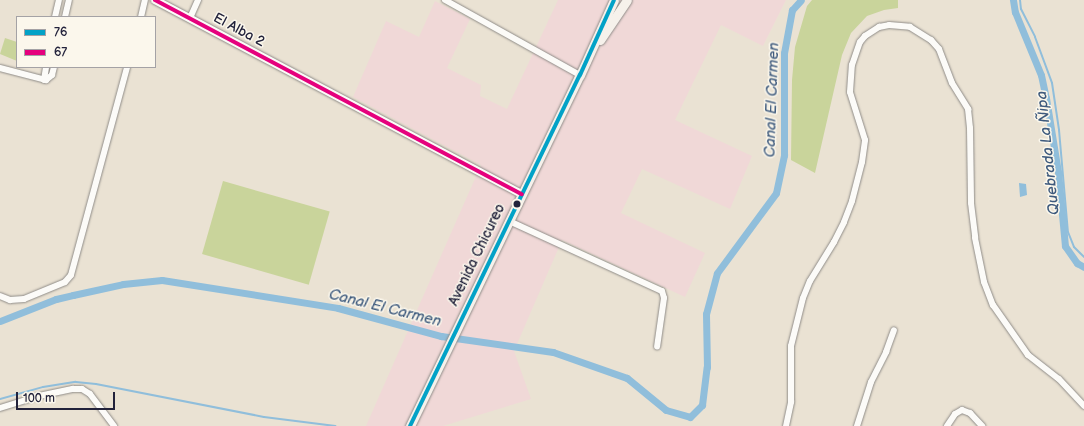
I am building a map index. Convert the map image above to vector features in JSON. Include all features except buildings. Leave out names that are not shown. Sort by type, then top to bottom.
[{"type":"main road","name":"Avenida Chicureo","points":[[410,426],[591,53],[614,0]]},
{"type":"main road","name":"Avenida Chicureo","points":[[591,53],[627,0]]},
{"type":"street","points":[[55,16],[59,0]]},
{"type":"street","points":[[66,16],[69,0]]},
{"type":"street","points":[[140,16],[145,0]]},
{"type":"street","name":"El Alba 2","points":[[156,0],[522,194]]},
{"type":"street","points":[[190,18],[198,0]]},
{"type":"street","points":[[445,0],[580,75]]},
{"type":"street","points":[[786,426],[791,402],[791,346],[803,298],[810,281],[834,242],[844,222],[852,202],[863,156],[864,140],[850,92],[852,65],[860,42],[865,36],[879,27],[889,25],[910,27],[931,40],[939,49],[952,83],[968,110],[970,128],[971,204],[975,238],[984,282],[993,305],[1028,355],[1068,387],[1084,406]]},
{"type":"street","points":[[0,68],[44,80],[51,77],[54,68]]},
{"type":"street","points":[[44,80],[46,68]]},
{"type":"street","points":[[0,296],[14,300],[24,299],[65,282],[71,275],[127,68]]},
{"type":"street","points":[[509,221],[662,291],[664,298],[657,347]]},
{"type":"street","points":[[857,426],[871,382],[886,352],[894,330]]},
{"type":"street","points":[[0,408],[40,396],[73,389],[82,389],[90,394],[114,426]]},
{"type":"street","points":[[947,426],[955,414],[962,410],[970,413],[982,426]]},
{"type":"shaded area","points":[[558,0],[786,0],[763,46],[721,25],[675,120],[752,156],[730,209],[642,169],[621,213],[705,253],[685,297],[562,240],[514,351],[531,399],[443,426],[366,426],[481,165],[353,97],[386,21],[419,37],[435,1],[470,19],[447,68],[481,85],[480,96],[507,109]]},
{"type":"green space","points":[[812,0],[898,0],[898,8],[884,10],[867,16],[851,33],[842,55],[815,173],[791,160],[792,80],[795,47],[807,6]]},
{"type":"green space","points":[[5,38],[16,42],[16,61],[0,54]]},
{"type":"green space","points":[[223,181],[330,212],[309,285],[202,254]]},
{"type":"water","points":[[1019,183],[1026,184],[1027,195],[1020,197]]},
{"type":"waterway","name":"Canal El Carmen","points":[[0,321],[56,299],[123,284],[162,280],[338,308],[441,336],[553,352],[627,378],[666,410],[690,417],[702,405],[707,367],[706,314],[717,273],[776,193],[784,155],[784,53],[792,10],[801,0]]},
{"type":"waterway","name":"Canal El Carmen","points":[[1013,0],[1015,12],[1041,75],[1046,98],[1058,172],[1065,246],[1077,263],[1084,267]]},
{"type":"waterway","name":"Quebrada La Ñipa","points":[[1020,0],[1021,9],[1035,37],[1052,83],[1059,130],[1068,232],[1074,247],[1084,257]]},
{"type":"waterway","points":[[0,399],[43,387],[76,382],[96,384],[264,417],[335,426]]},
{"type":"transit line","name":"67","points":[[155,0],[522,194]]},
{"type":"transit line","name":"76","points":[[410,426],[580,75],[614,0]]}]
